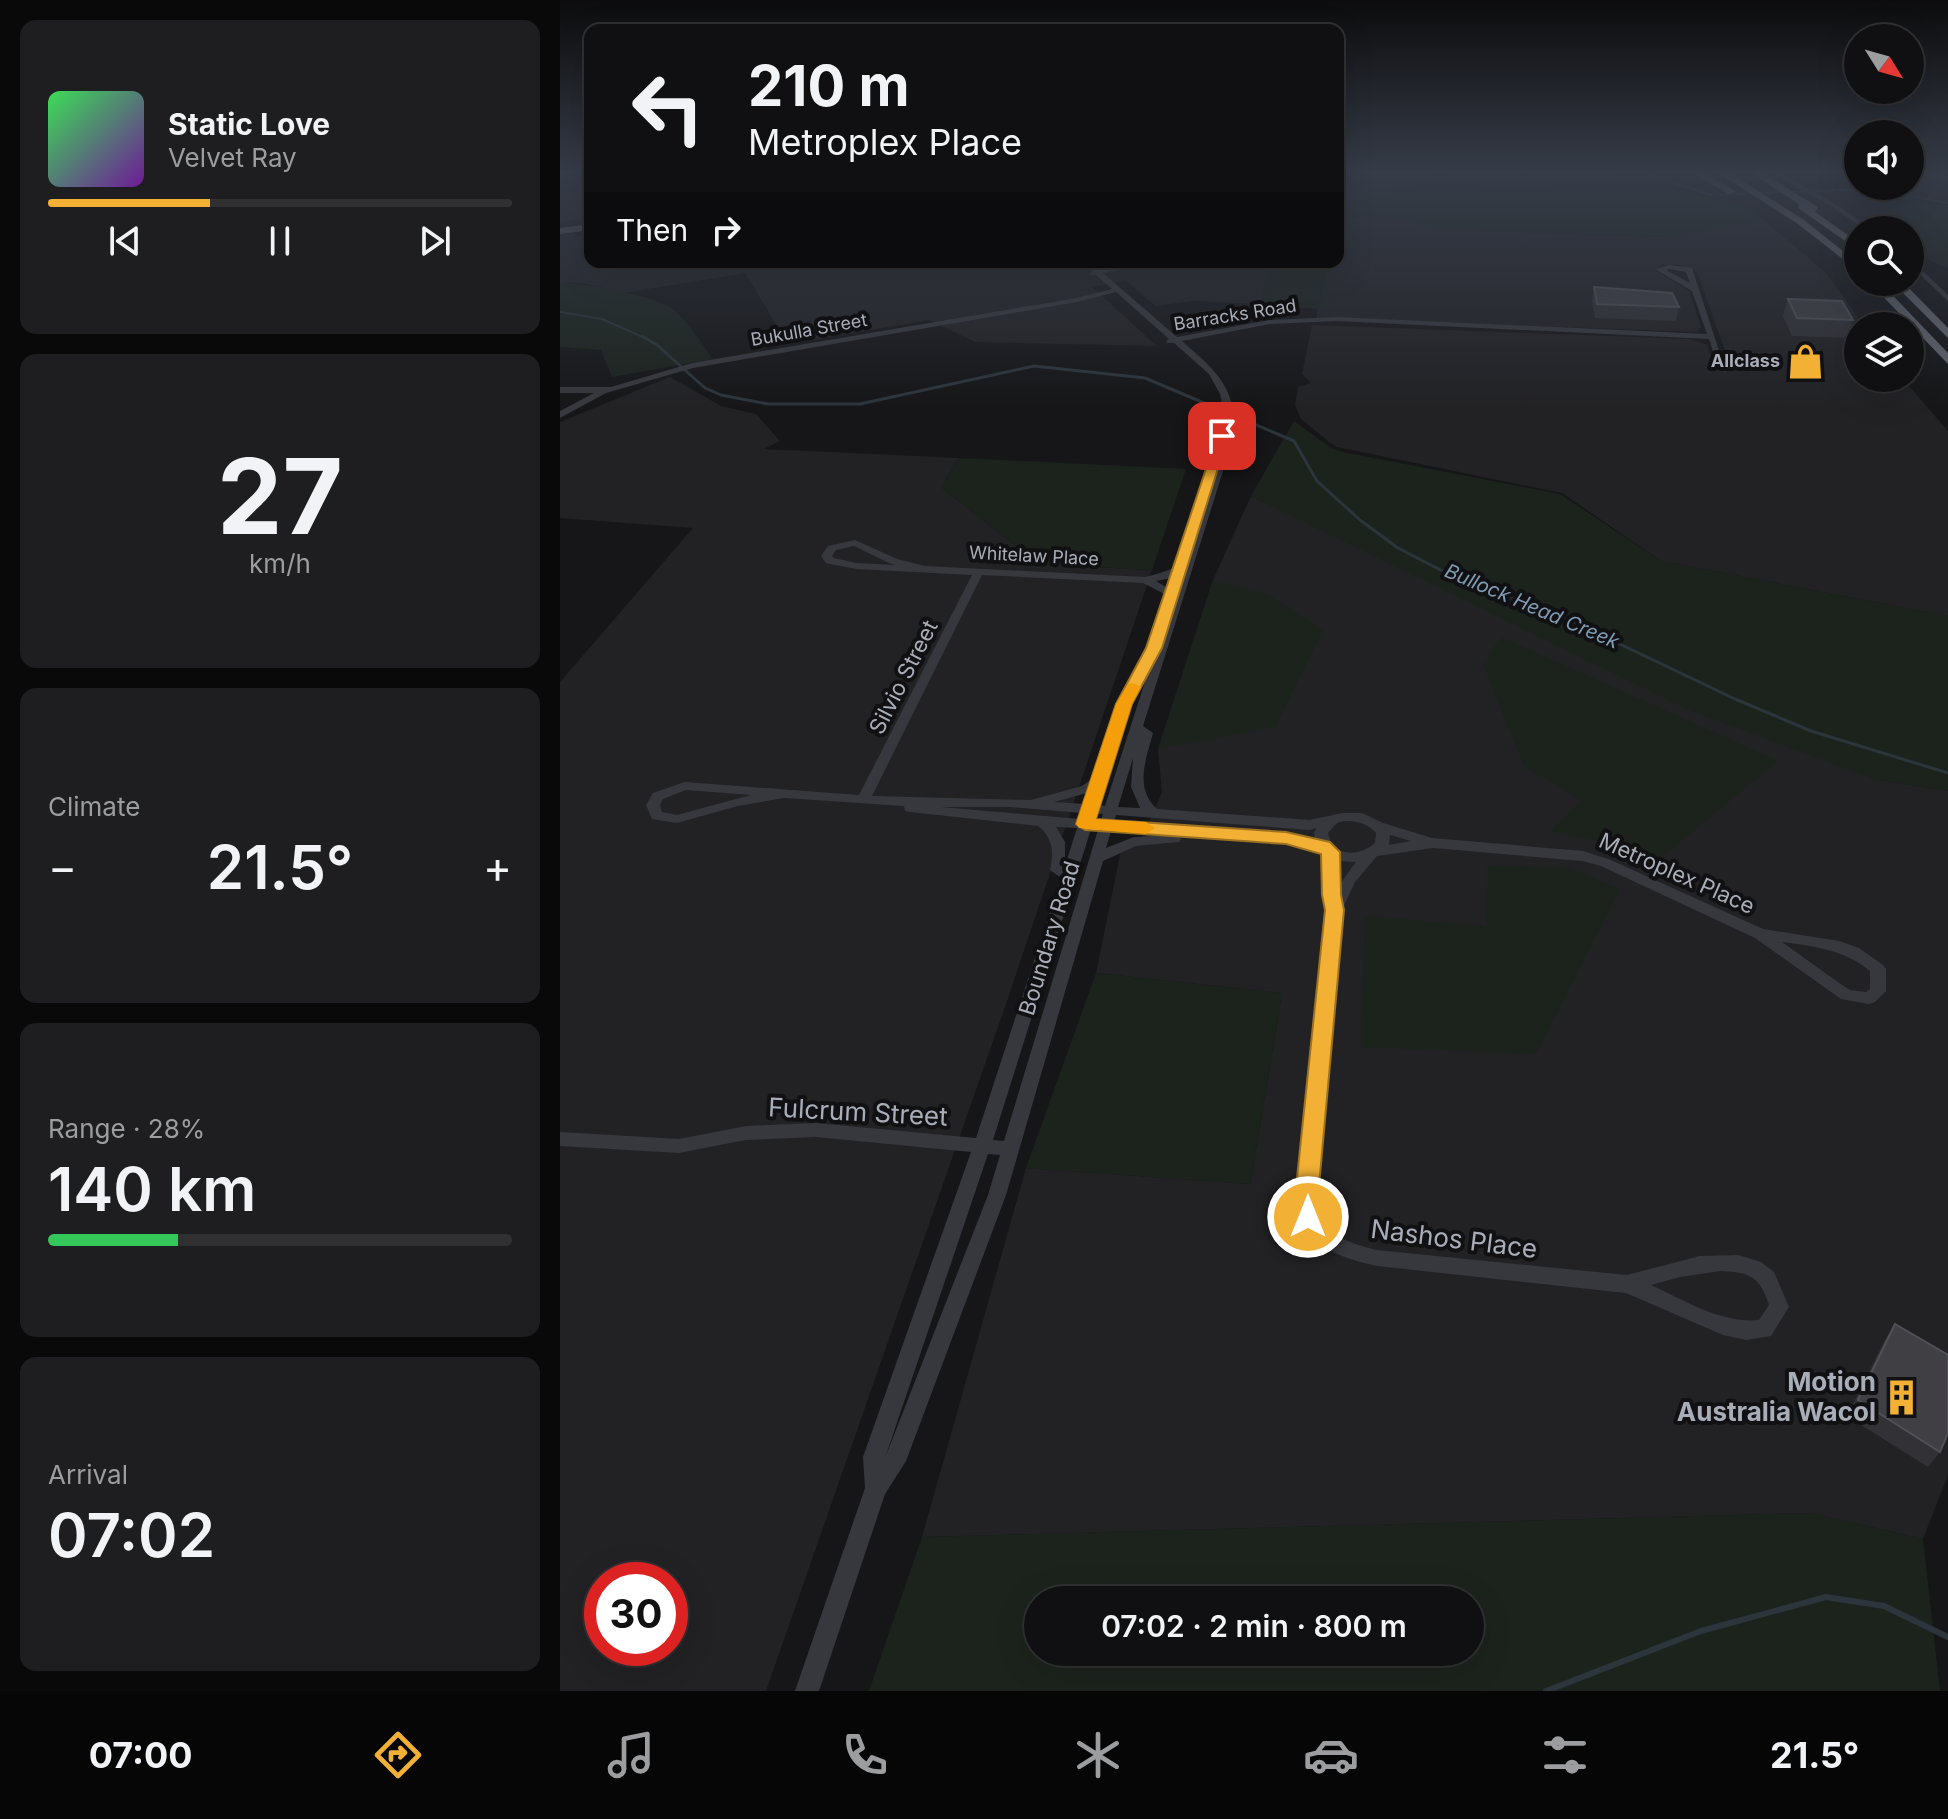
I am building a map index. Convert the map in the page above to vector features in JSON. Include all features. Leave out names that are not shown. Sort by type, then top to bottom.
[{"type":"highway","points":[[1836,251],[1844,256]]},
{"type":"highway","points":[[1887,296],[1948,360]]},
{"type":"highway","points":[[1910,296],[1948,335]]},
{"type":"street","points":[[1080,268],[1160,325],[1221,394]]},
{"type":"street","points":[[1093,268],[1111,291],[1190,351],[1212,372],[1221,394]]},
{"type":"street","points":[[1086,274],[1121,268]]},
{"type":"street","points":[[1924,275],[1948,299]]},
{"type":"street","points":[[1695,289],[1723,370]]},
{"type":"street","name":"Bukulla Street","points":[[560,390],[603,391],[692,366],[1065,302],[1111,291]]},
{"type":"street","name":"Barracks Road","points":[[1174,341],[1197,334],[1295,320],[1711,337]]},
{"type":"street","name":"Barracks Road","points":[[1174,341],[1284,325],[1359,321]]},
{"type":"street","points":[[1160,325],[1197,334]]},
{"type":"street","points":[[1190,351],[1217,336]]},
{"type":"street","points":[[560,415],[603,391]]},
{"type":"street","name":"Boundary Road","points":[[876,1488],[874,1457],[982,1146],[1124,704],[1154,648],[1230,426],[1221,394]]},
{"type":"street","name":"Boundary Road","points":[[807,1691],[876,1488],[895,1461],[997,1195],[1108,818],[1220,455]]},
{"type":"street","name":"Whitelaw Place","points":[[921,568],[911,570],[839,564],[826,556],[832,548],[855,543],[893,561],[921,568],[1145,580],[1167,576],[1180,569]]},
{"type":"street","name":"Silvio Street","points":[[863,800],[979,571]]},
{"type":"street","name":"Whitelaw Place","points":[[1145,580],[1172,595]]},
{"type":"street","points":[[1137,728],[1147,733],[1134,782],[1140,799],[1155,815]]},
{"type":"street","points":[[1029,805],[1087,789],[1100,779]]},
{"type":"street","points":[[782,794],[670,820],[657,816],[653,805],[658,796],[685,786],[899,802],[1029,805],[1088,817]]},
{"type":"street","points":[[899,802],[911,808],[1041,821],[1108,818],[1197,831],[1286,838],[1350,858],[1373,853],[1384,839],[1378,826],[1352,816],[1310,825],[1155,815],[1108,818]]},
{"type":"street","points":[[1327,849],[1321,832],[1332,820]]},
{"type":"street","points":[[1041,821],[1058,836],[1061,853],[1057,870],[1069,876]]},
{"type":"street","name":"Metroplex Place","points":[[1378,826],[1433,843],[1583,856],[1606,863],[1760,934],[1847,995],[1869,998],[1878,991],[1878,969],[1866,957],[1810,942],[1760,934]]},
{"type":"street","points":[[1096,858],[1134,842],[1183,839],[1197,831]]},
{"type":"street","name":"Metroplex Place","points":[[1373,853],[1433,843]]},
{"type":"street","name":"Nashos Place","points":[[1327,849],[1335,910]]},
{"type":"street","name":"Nashos Place","points":[[1373,853],[1349,880],[1335,910],[1306,1197],[1308,1217],[1330,1243],[1348,1252],[1377,1258],[1627,1284],[1723,1326],[1746,1331],[1764,1329],[1779,1307],[1768,1278],[1751,1265],[1723,1261],[1627,1284]]},
{"type":"street","name":"Fulcrum Street","points":[[560,1139],[679,1146],[746,1133],[816,1130],[1010,1149]]},
{"type":"shaded area","points":[[560,251],[584,251],[584,268],[1270,268],[1261,304],[1193,301],[1155,306],[1126,280],[1092,287],[1157,346],[975,342],[929,320],[788,344],[745,273],[624,293],[583,283],[560,283]]},
{"type":"shaded area","points":[[1344,251],[1800,251],[1826,273],[1854,312],[1844,312],[1844,392],[1914,392],[1948,431],[1948,616],[1661,561],[1562,493],[1337,447],[1301,419],[1295,405],[1298,387],[1311,383],[1302,374],[1312,325],[1691,339],[1707,345],[1716,369],[1732,370],[1697,272],[1679,265],[1662,265],[1655,270],[1689,291],[1701,327],[1697,332],[1316,318],[1327,268],[1344,268]]},
{"type":"shaded area","points":[[1924,251],[1948,251],[1948,268],[1930,261]]},
{"type":"shaded area","points":[[1270,268],[1327,268],[1318,309],[1261,304]]},
{"type":"shaded area","points":[[560,283],[620,291],[665,305],[685,321],[712,359],[612,377],[601,350],[560,347]]},
{"type":"shaded area","points":[[670,377],[721,406],[756,414],[780,441],[764,449],[959,458],[941,487],[1039,564],[1152,570],[1007,1001],[766,1691],[560,1691],[560,682],[693,528],[560,518],[560,422]]},
{"type":"shaded area","points":[[1294,421],[1331,448],[1343,452],[1560,494],[1661,561],[1948,616],[1948,791],[1874,779],[1689,710],[1251,496]]},
{"type":"shaded area","points":[[959,458],[1186,469],[1152,570],[1039,564],[941,487]]},
{"type":"shaded area","points":[[1251,496],[1874,779],[1948,791],[1948,1475],[1923,1539],[1810,1513],[922,1537],[1026,1168],[1250,1184],[1282,993],[1096,973],[1121,850],[1139,845],[1162,792],[1158,749],[1213,580]]},
{"type":"shaded area","points":[[1213,580],[1268,595],[1323,630],[1275,727],[1158,749]]},
{"type":"shaded area","points":[[1501,637],[1778,761],[1653,864],[1598,841],[1551,831],[1582,801],[1524,766],[1483,664]]},
{"type":"shaded area","points":[[1487,866],[1570,868],[1620,889],[1536,1054],[1361,1047],[1365,916],[1486,926]]},
{"type":"shaded area","points":[[1096,973],[1282,993],[1250,1184],[1026,1168]]},
{"type":"shaded area","points":[[1810,1513],[1923,1539],[1940,1691],[869,1691],[922,1537]]},
{"type":"building","points":[[1594,287],[1672,293],[1679,307],[1597,304]]},
{"type":"building","points":[[1788,299],[1842,301],[1848,312],[1844,312],[1844,320],[1797,318]]},
{"type":"building","name":"Motion Australia Wacol","points":[[1895,1324],[1948,1355],[1948,1433],[1940,1452],[1858,1400]]},
{"type":"waterway","name":"Bullock Head Creek","points":[[560,312],[602,319],[645,338]]},
{"type":"waterway","name":"Bullock Head Creek","points":[[642,336],[657,345],[705,388],[721,395],[768,404],[860,404],[1034,366],[1145,378],[1294,441],[1317,481],[1360,520],[1398,548],[1456,578],[1538,605],[1735,699],[1811,731],[1948,773]]},
{"type":"waterway","points":[[1546,1691],[1701,1631],[1826,1597],[1884,1606],[1948,1637]]},
{"type":"slow traffic","points":[[1133,687],[1124,704],[1085,824],[1146,828]]},
{"type":"place","name":"Allclass","points":[[1806,361]]},
{"type":"place","name":"Motion Australia Wacol","points":[[1902,1397]]},
{"type":"route","points":[[1222,436],[1154,648],[1124,704],[1085,824],[1286,838],[1324,846],[1330,852],[1331,895],[1335,910],[1306,1197],[1308,1217]]}]
